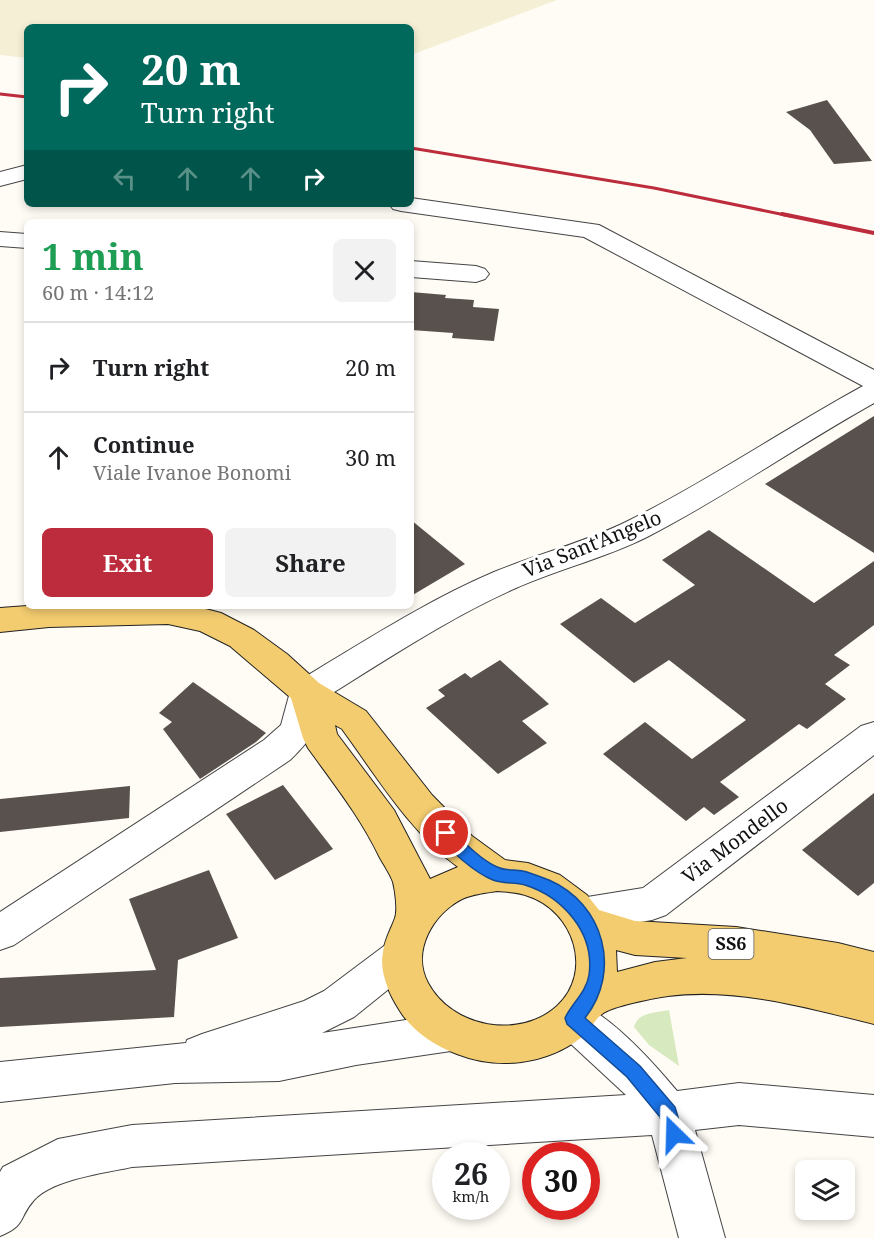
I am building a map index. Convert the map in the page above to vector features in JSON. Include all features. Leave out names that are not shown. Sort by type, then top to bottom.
[{"type":"main road","points":[[0,620],[49,615],[168,612],[209,621],[258,651],[307,692],[354,720],[419,805],[459,848],[497,875]]},
{"type":"main road","points":[[307,692],[321,738],[381,821],[412,882],[416,914]]},
{"type":"main road","points":[[497,875],[522,877],[544,885],[565,898],[584,919],[597,949],[597,975],[581,1009],[554,1033],[529,1042],[512,1044],[476,1042],[452,1032],[430,1018],[415,999],[405,978],[402,955],[406,934],[416,914],[431,897],[451,885],[473,878],[497,875]]},
{"type":"main road","name":"SS6","points":[[584,919],[635,938],[736,944],[838,961],[874,970]]},
{"type":"main road","name":"SS6","points":[[581,1009],[617,989],[648,981],[696,976],[768,984],[874,1005]]},
{"type":"street","points":[[0,179],[24,173]]},
{"type":"street","points":[[414,206],[590,230],[874,381]]},
{"type":"street","points":[[0,239],[24,241]]},
{"type":"street","points":[[414,269],[476,273]]},
{"type":"street","name":"Via Sant'Angelo","points":[[307,692],[433,616],[484,590],[632,532],[706,494],[874,392]]},
{"type":"street","points":[[0,933],[277,750],[297,731],[307,692]]},
{"type":"street","name":"Via Mondello","points":[[584,919],[652,903],[874,736]]},
{"type":"street","points":[[175,1063],[274,1028],[312,1018],[339,1004],[402,955]]},
{"type":"street","points":[[581,1009],[668,1113],[702,1238]]},
{"type":"street","points":[[0,1082],[175,1063],[279,1061],[357,1046],[452,1032]]},
{"type":"street","points":[[0,1213],[19,1183],[58,1161],[132,1146],[668,1113],[739,1104],[874,1116]]},
{"type":"shaded area","points":[[0,0],[557,0],[414,54],[414,24],[24,24],[24,58],[0,55]]},
{"type":"green space","points":[[669,1010],[679,1066],[649,1045],[634,1027],[639,1018],[643,1016]]},
{"type":"building","points":[[827,100],[872,161],[834,164],[810,130],[786,112]]},
{"type":"building","points":[[414,292],[474,300],[473,307],[499,309],[494,341],[452,338],[453,333],[414,330]]},
{"type":"building","points":[[874,416],[874,553],[765,484]]},
{"type":"building","points":[[414,522],[465,564],[414,594]]},
{"type":"building","points":[[709,530],[814,603],[874,561],[874,625],[834,655],[850,665],[825,684],[846,699],[807,729],[799,724],[720,782],[739,797],[714,815],[704,807],[686,821],[603,754],[645,722],[692,759],[746,720],[669,660],[634,683],[560,624],[601,598],[635,623],[695,585],[662,560]]},
{"type":"building","points":[[500,660],[549,704],[522,721],[547,743],[498,774],[426,708],[445,696],[438,690],[465,673],[471,678]]},
{"type":"building","points":[[193,682],[266,733],[200,779],[163,729],[172,722],[159,713]]},
{"type":"building","points":[[283,785],[333,849],[275,880],[226,814]]},
{"type":"building","points":[[130,786],[129,818],[0,832],[0,799]]},
{"type":"building","points":[[874,793],[874,883],[858,896],[802,850]]},
{"type":"building","points":[[209,870],[238,938],[178,960],[174,1017],[0,1027],[0,978],[156,970],[129,899]]},
{"type":"railway","points":[[0,94],[24,97]]},
{"type":"railway","points":[[414,148],[654,188],[790,216]]},
{"type":"railway","points":[[782,214],[874,233]]},
{"type":"route","points":[[446,833],[459,848],[497,875],[522,877],[544,885],[565,898],[581,915],[597,949],[597,975],[589,1000],[573,1018],[633,1071],[668,1113],[674,1134]]}]
